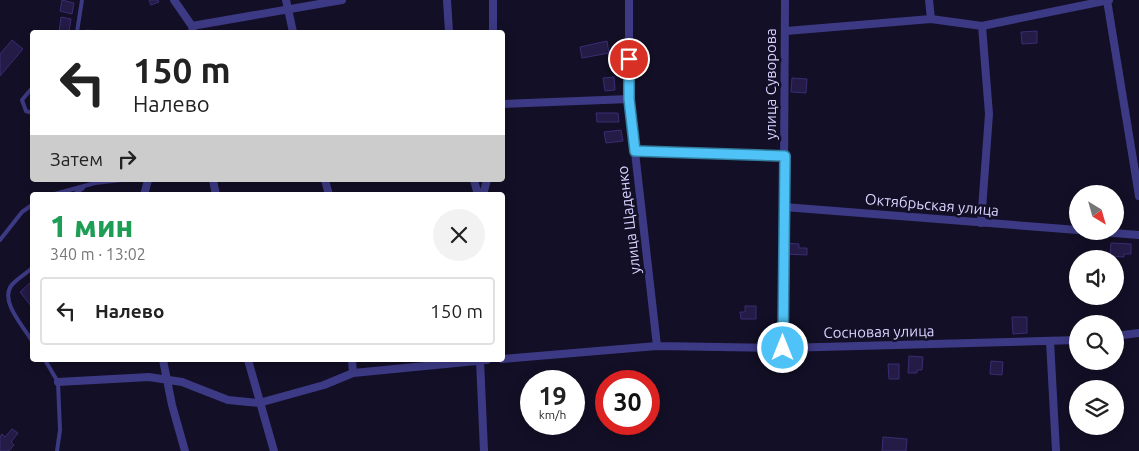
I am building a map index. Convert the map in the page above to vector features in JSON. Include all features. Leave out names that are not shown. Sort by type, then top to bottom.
[{"type":"street","points":[[174,0],[193,29],[342,0]]},
{"type":"street","points":[[286,0],[293,30]]},
{"type":"street","points":[[446,0],[449,30]]},
{"type":"street","points":[[493,0],[493,30]]},
{"type":"street","name":"улица Щаденко","points":[[629,0],[629,99],[657,346]]},
{"type":"street","name":"улица Суворова","points":[[783,348],[785,0]]},
{"type":"street","points":[[929,0],[931,19]]},
{"type":"street","points":[[786,31],[931,19],[982,26],[1107,0],[1139,196]]},
{"type":"street","points":[[981,223],[989,114],[982,26]]},
{"type":"street","points":[[505,104],[629,99]]},
{"type":"street","points":[[635,151],[785,156]]},
{"type":"street","name":"Октябрьская улица","points":[[784,207],[1069,229]]},
{"type":"street","points":[[1124,234],[1139,235]]},
{"type":"street","points":[[1124,335],[1139,333]]},
{"type":"street","name":"Сосновая улица","points":[[505,359],[657,346],[783,348],[1069,340]]},
{"type":"street","points":[[1050,341],[1056,451]]},
{"type":"street","points":[[164,362],[185,451]]},
{"type":"street","points":[[249,362],[274,451]]},
{"type":"street","points":[[352,362],[353,373]]},
{"type":"street","points":[[58,382],[149,377],[167,379],[199,387],[228,400],[259,403],[324,385],[353,373],[460,362]]},
{"type":"street","points":[[480,362],[484,451]]},
{"type":"lane","points":[[78,30],[82,0]]},
{"type":"lane","points":[[30,90],[22,100],[26,111],[30,112]]},
{"type":"lane","points":[[63,192],[110,182]]},
{"type":"lane","points":[[77,192],[86,186]]},
{"type":"lane","points":[[0,240],[22,212],[30,206]]},
{"type":"lane","points":[[30,270],[11,284],[7,293],[8,301],[30,338]]},
{"type":"lane","points":[[46,362],[58,382],[60,430],[57,451]]},
{"type":"building","points":[[62,0],[74,3],[72,14],[60,11]]},
{"type":"building","points":[[149,0],[158,0],[159,2],[151,5]]},
{"type":"building","points":[[61,17],[71,19],[69,30],[59,30]]},
{"type":"building","points":[[1037,31],[1037,43],[1022,44],[1021,32]]},
{"type":"building","points":[[12,40],[23,49],[0,76],[0,54]]},
{"type":"building","points":[[607,41],[609,53],[582,58],[580,47]]},
{"type":"building","points":[[614,77],[615,90],[605,91],[603,78]]},
{"type":"building","points":[[792,78],[807,79],[806,93],[791,92]]},
{"type":"building","points":[[596,113],[618,113],[619,122],[597,122]]},
{"type":"building","points":[[621,130],[623,141],[606,143],[604,132]]},
{"type":"building","points":[[785,243],[799,244],[799,248],[807,248],[807,255],[784,254]]},
{"type":"building","points":[[1111,243],[1131,244],[1131,254],[1124,254],[1124,250],[1110,250]]},
{"type":"building","points":[[30,283],[30,305],[20,292]]},
{"type":"building","points":[[745,306],[756,306],[756,319],[741,319],[740,312],[745,312]]},
{"type":"building","points":[[1012,317],[1027,317],[1027,333],[1013,334]]},
{"type":"building","points":[[909,356],[923,357],[922,370],[917,370],[917,373],[908,373]]},
{"type":"building","points":[[991,361],[1003,362],[1002,375],[990,374]]},
{"type":"building","points":[[888,364],[899,364],[899,379],[889,379]]},
{"type":"building","points":[[12,429],[18,433],[11,442],[14,445],[9,451],[0,451],[0,437],[2,434],[5,437]]},
{"type":"building","points":[[883,437],[907,439],[906,451],[882,451]]},
{"type":"route","points":[[629,59],[629,99],[635,151],[785,156],[783,348]]}]
